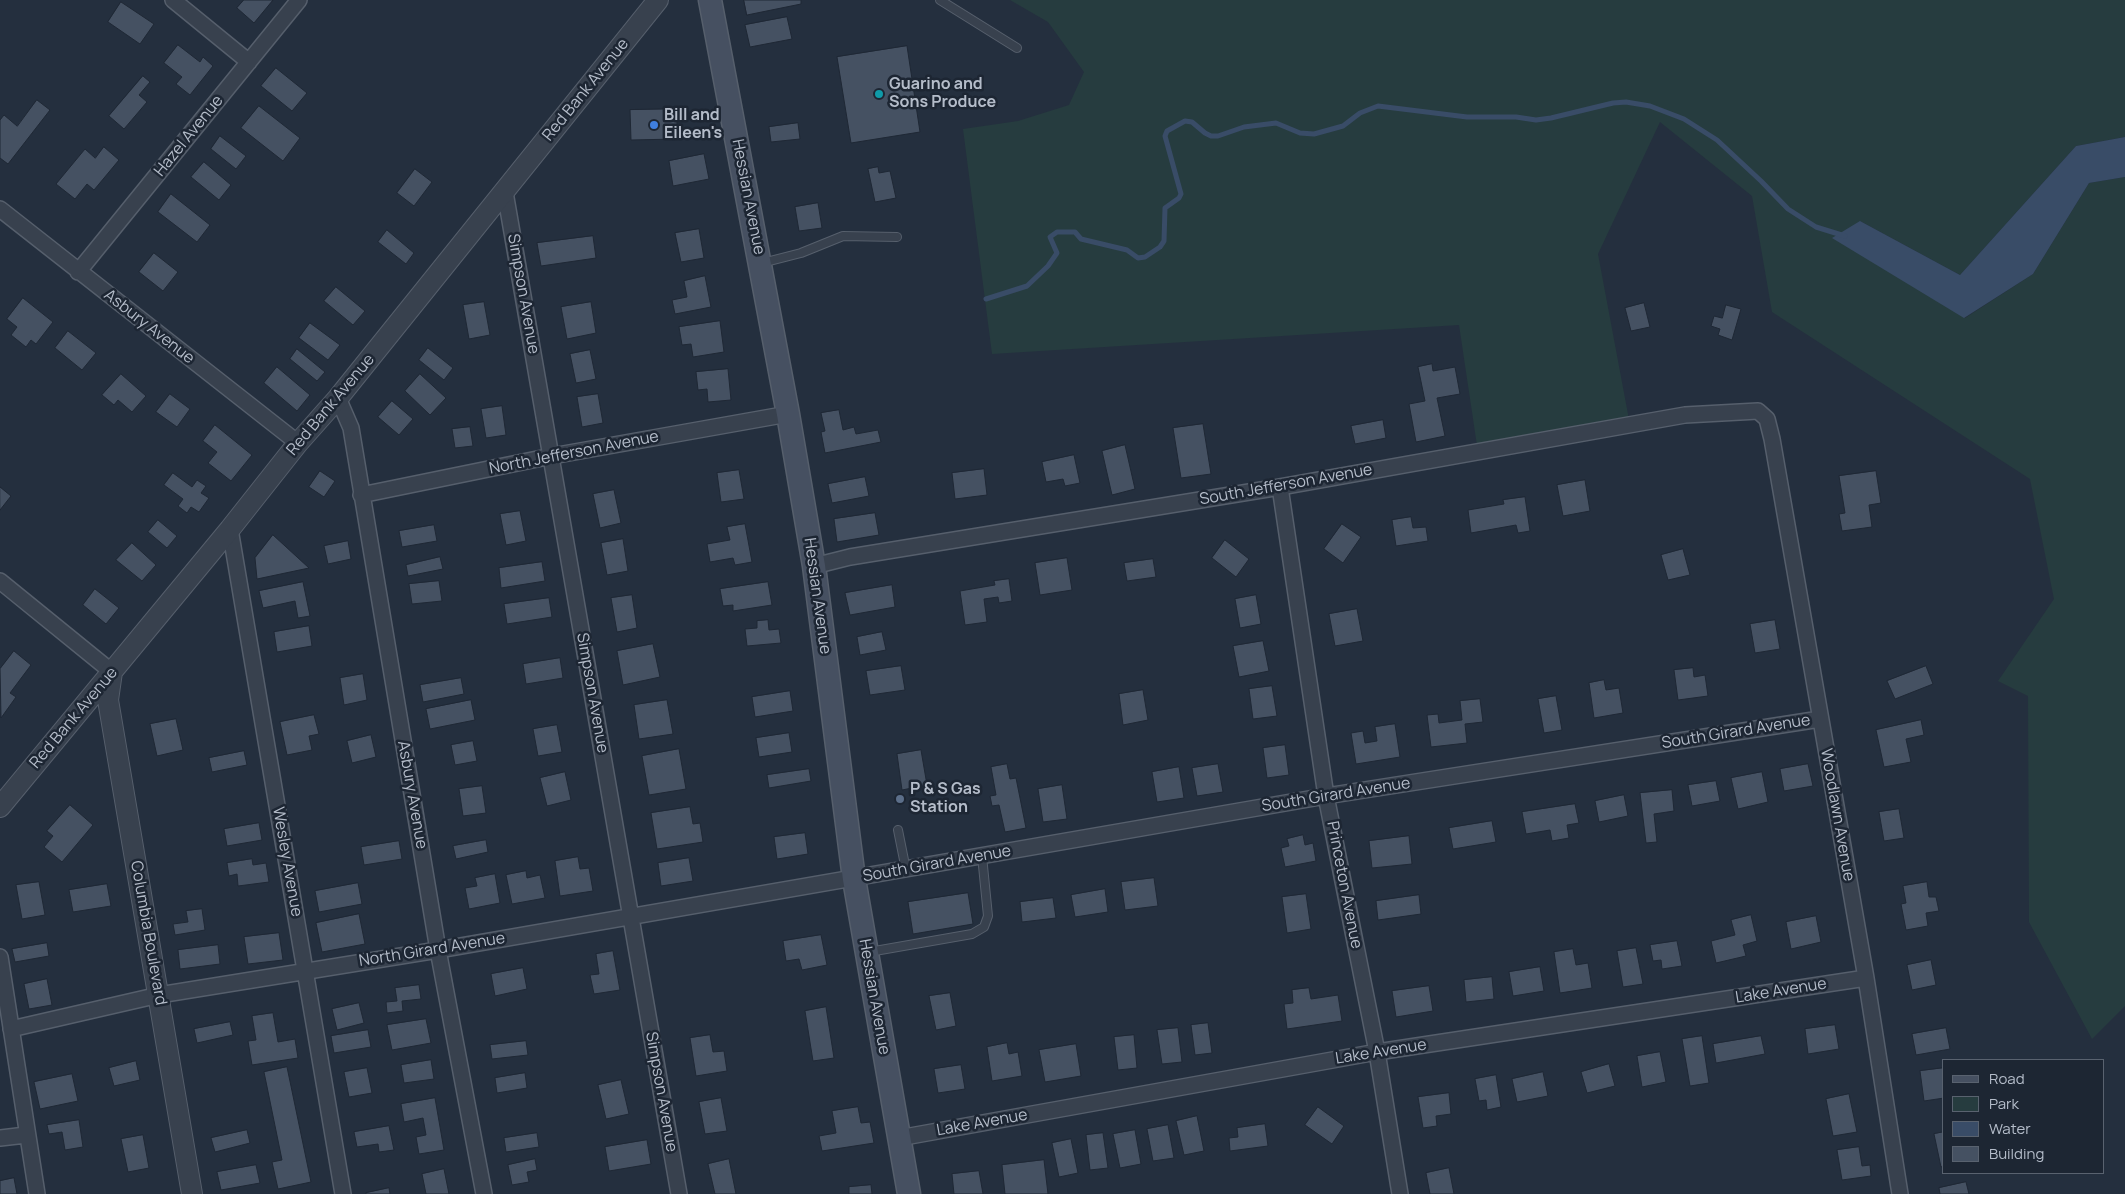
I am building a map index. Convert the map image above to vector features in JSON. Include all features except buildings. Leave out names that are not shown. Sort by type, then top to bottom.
[{"type":"main road","name":"Hessian Avenue","points":[[710,0],[788,414],[814,566],[854,879],[909,1194]]},
{"type":"street","points":[[173,0],[249,62]]},
{"type":"street","name":"Hazel Avenue","points":[[78,272],[299,0]]},
{"type":"street","name":"Red Bank Avenue","points":[[0,807],[230,529],[298,443],[338,398],[658,0]]},
{"type":"street","name":"Simpson Avenue","points":[[505,192],[679,1194]]},
{"type":"street","name":"Asbury Avenue","points":[[0,209],[298,443]]},
{"type":"street","name":"Asbury Avenue","points":[[338,398],[351,428],[438,950],[484,1194]]},
{"type":"street","name":"South Jefferson Avenue","points":[[814,566],[850,557],[1280,487],[1685,415],[1758,411]]},
{"type":"street","name":"Woodlawn Avenue","points":[[1758,411],[1767,419],[1772,439],[1866,978],[1900,1194]]},
{"type":"street","name":"North Jefferson Avenue","points":[[361,494],[552,456],[788,414]]},
{"type":"street","name":"Princeton Avenue","points":[[1280,487],[1326,796],[1377,1052],[1400,1194]]},
{"type":"street","name":"Wesley Avenue","points":[[230,529],[343,1194]]},
{"type":"street","points":[[0,582],[112,672]]},
{"type":"street","name":"Columbia Boulevard","points":[[112,672],[108,700],[192,1194]]},
{"type":"street","name":"South Girard Avenue","points":[[854,879],[1326,796],[1820,719]]},
{"type":"street","name":"North Girard Avenue","points":[[11,1029],[158,995],[438,950],[854,879]]},
{"type":"street","points":[[0,957],[26,1135],[37,1194]]},
{"type":"street","name":"Lake Avenue","points":[[899,1138],[1377,1052],[1866,978]]},
{"type":"street","points":[[0,1138],[26,1135]]},
{"type":"lane","points":[[940,0],[1017,48]]},
{"type":"lane","points":[[760,263],[801,253],[843,236],[897,237]]},
{"type":"lane","points":[[898,830],[906,870]]},
{"type":"lane","points":[[867,953],[972,934],[984,927],[988,916],[982,856]]},
{"type":"green space","points":[[1010,0],[2125,0],[2125,137],[2076,146],[1960,275],[1860,221],[1965,318],[2033,274],[2089,183],[2125,177],[2125,1006],[2092,1039],[2029,922],[2028,696],[1998,681],[2054,599],[2030,479],[1772,312],[1752,196],[1660,122],[1598,254],[1630,425],[1479,459],[1459,325],[992,354],[963,129],[1018,121],[1069,105],[1084,72],[1048,22]]},
{"type":"water","points":[[2125,137],[2125,177],[2089,183],[2033,274],[1964,318],[1832,238],[1860,221],[1960,275],[2076,146]]},
{"type":"waterway","points":[[986,299],[1027,286],[1048,266],[1057,253],[1050,237],[1057,232],[1075,232],[1081,239],[1127,250],[1138,258],[1145,257],[1160,247],[1164,241],[1165,208],[1179,198],[1181,194],[1165,136],[1167,131],[1185,121],[1192,122],[1211,136],[1218,136],[1244,127],[1276,123],[1300,133],[1314,134],[1343,126],[1360,113],[1378,106],[1467,117],[1516,117],[1536,120],[1613,103],[1626,102],[1650,106],[1684,119],[1717,140],[1788,209],[1816,227],[1845,236]]},
{"type":"place","name":"Guarino and Sons Produce","points":[[879,94]]},
{"type":"place","name":"Bill and Eileen's","points":[[654,125]]},
{"type":"place","name":"P & S Gas Station","points":[[900,799]]}]
